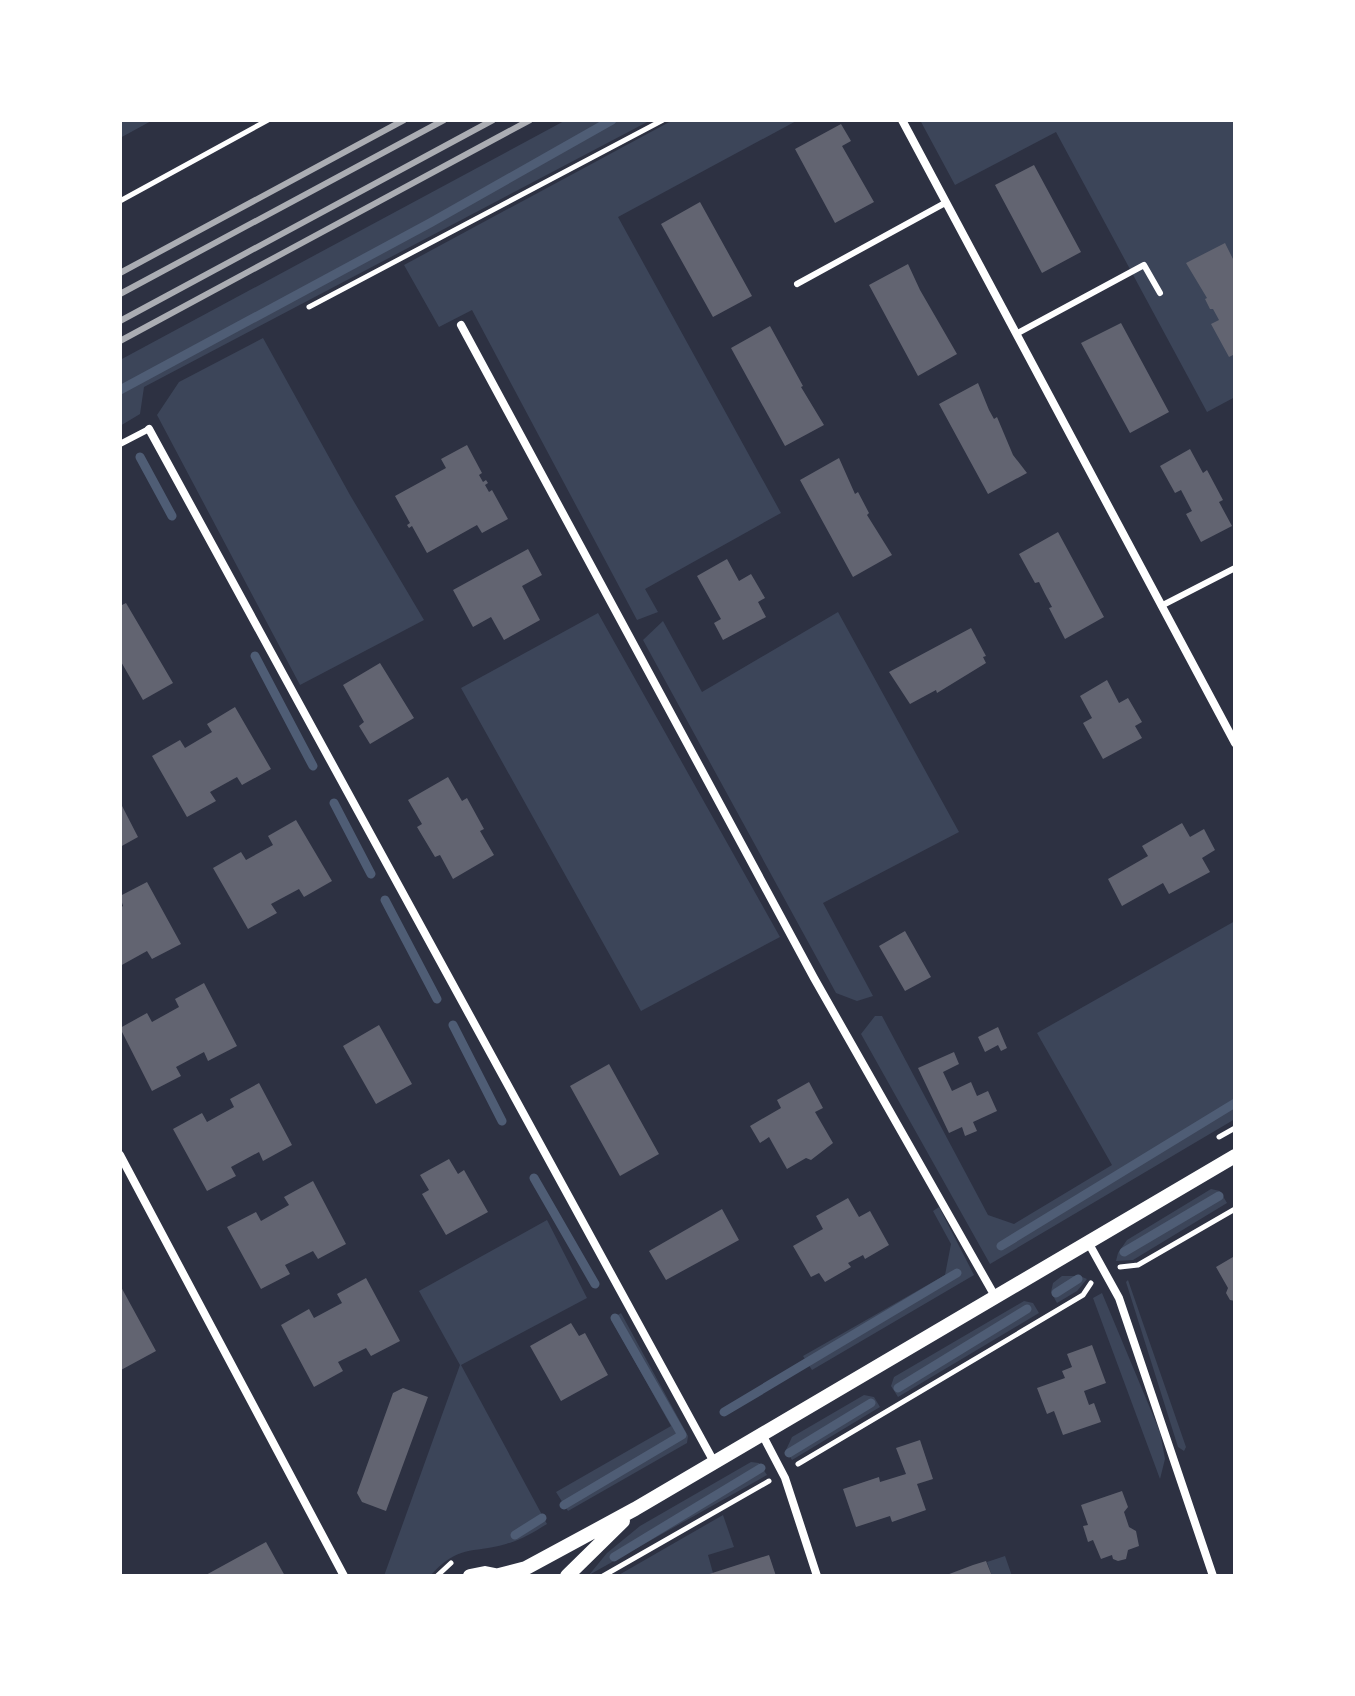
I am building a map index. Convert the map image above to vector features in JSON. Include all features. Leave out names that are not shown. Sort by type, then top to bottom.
[{"type":"street","points":[[902,120],[1235,743]]},
{"type":"street","points":[[461,325],[814,978],[996,1298]]},
{"type":"street","points":[[149,429],[714,1462]]},
{"type":"street","points":[[120,1155],[344,1576]]},
{"type":"street","points":[[470,1576],[485,1573],[500,1576],[526,1568],[635,1509],[1235,1156]]},
{"type":"street","points":[[1088,1242],[1119,1298],[1213,1576]]},
{"type":"street","points":[[762,1434],[783,1473],[817,1576]]},
{"type":"street","points":[[567,1576],[635,1509]]},
{"type":"lane","points":[[797,284],[945,203]]},
{"type":"lane","points":[[1016,334],[1144,265],[1160,293]]},
{"type":"lane","points":[[120,444],[149,429]]},
{"type":"lane","points":[[1161,606],[1235,568]]},
{"type":"path","points":[[120,201],[268,120]]},
{"type":"path","points":[[309,307],[663,120]]},
{"type":"path","points":[[603,1576],[1083,1295],[1105,1271],[1138,1265],[1235,1209]]},
{"type":"path","points":[[614,1576],[617,1569]]},
{"type":"shaded area","points":[[120,120],[153,120],[120,138]]},
{"type":"shaded area","points":[[566,120],[651,120],[144,387],[140,414],[120,426],[120,360]]},
{"type":"shaded area","points":[[673,120],[798,120],[618,217],[781,513],[645,589],[658,612],[637,620],[472,310],[439,327],[404,265]]},
{"type":"shaded area","points":[[920,120],[1235,120],[1235,397],[1207,412],[1056,132],[955,185]]},
{"type":"shaded area","points":[[263,338],[424,620],[300,685],[157,415],[179,382]]},
{"type":"shaded area","points":[[838,612],[959,832],[823,903],[873,996],[857,1001],[836,993],[643,640],[663,621],[702,692]]},
{"type":"shaded area","points":[[598,613],[780,937],[641,1011],[461,688]]},
{"type":"shaded area","points":[[1235,921],[1235,1119],[990,1264],[861,1034],[875,1016],[882,1016],[988,1215],[1014,1224],[1112,1165],[1037,1033]]},
{"type":"shaded area","points":[[1211,1189],[1220,1191],[1227,1203],[1133,1260],[1116,1261],[1127,1240]]},
{"type":"shaded area","points":[[939,1207],[974,1275],[812,1370],[803,1356],[945,1275],[951,1244],[933,1211]]},
{"type":"shaded area","points":[[547,1220],[587,1298],[461,1365],[547,1524],[512,1542],[457,1554],[430,1576],[384,1576],[460,1365],[419,1291]]},
{"type":"shaded area","points":[[1062,1276],[1087,1279],[1077,1291],[1057,1303],[1051,1292],[1053,1283]]},
{"type":"shaded area","points":[[1128,1280],[1186,1447],[1184,1451],[1178,1447],[1126,1282]]},
{"type":"shaded area","points":[[1102,1293],[1160,1432],[1165,1459],[1160,1479],[1093,1298]]},
{"type":"shaded area","points":[[1024,1301],[1033,1303],[1039,1313],[898,1397],[891,1386],[894,1377]]},
{"type":"shaded area","points":[[621,1313],[688,1436],[687,1443],[568,1511],[556,1492],[671,1426],[611,1319]]},
{"type":"shaded area","points":[[864,1395],[874,1397],[880,1407],[792,1460],[786,1450],[792,1437]]},
{"type":"shaded area","points":[[751,1462],[759,1463],[767,1475],[589,1575],[607,1553],[640,1526]]},
{"type":"shaded area","points":[[723,1515],[734,1547],[708,1555],[713,1573],[703,1576],[617,1576]]},
{"type":"shaded area","points":[[1005,1556],[1012,1576],[992,1576],[987,1562]]},
{"type":"building","points":[[841,124],[851,141],[842,146],[874,202],[835,223],[795,149]]},
{"type":"building","points":[[1034,165],[1081,252],[1042,273],[995,185]]},
{"type":"building","points":[[700,202],[752,296],[713,317],[661,224]]},
{"type":"building","points":[[1225,243],[1235,263],[1235,354],[1229,357],[1211,324],[1219,320],[1186,263]]},
{"type":"building","points":[[908,264],[957,354],[918,376],[869,285]]},
{"type":"building","points":[[1121,323],[1169,412],[1130,433],[1081,343]]},
{"type":"building","points":[[770,326],[824,425],[785,446],[731,348]]},
{"type":"building","points":[[978,383],[1013,455],[1027,473],[988,494],[939,404]]},
{"type":"building","points":[[467,445],[482,473],[479,475],[483,482],[486,480],[488,483],[485,485],[489,492],[492,490],[508,519],[482,533],[477,525],[427,553],[412,526],[409,528],[407,525],[410,523],[395,496],[446,468],[441,459]]},
{"type":"building","points":[[1190,449],[1203,473],[1207,470],[1232,526],[1201,542],[1186,514],[1192,511],[1181,490],[1175,493],[1160,466]]},
{"type":"building","points":[[839,458],[855,494],[858,492],[869,513],[867,515],[892,555],[853,577],[800,480]]},
{"type":"building","points":[[1058,532],[1104,617],[1065,639],[1039,582],[1035,583],[1019,554]]},
{"type":"building","points":[[528,549],[542,575],[522,586],[540,620],[504,640],[491,617],[473,627],[453,590]]},
{"type":"building","points":[[727,559],[739,581],[751,574],[765,598],[758,602],[766,617],[723,640],[714,623],[721,619],[697,576]]},
{"type":"building","points":[[126,603],[173,683],[143,700],[120,660],[120,606]]},
{"type":"building","points":[[971,628],[986,656],[983,657],[986,663],[937,693],[936,690],[910,704],[889,672]]},
{"type":"building","points":[[380,663],[414,718],[370,744],[359,726],[364,722],[343,685]]},
{"type":"building","points":[[1107,680],[1119,703],[1128,698],[1142,722],[1135,726],[1142,738],[1103,759],[1083,723],[1092,718],[1080,696]]},
{"type":"building","points":[[235,707],[271,769],[242,785],[237,777],[210,792],[216,801],[187,817],[152,756],[180,740],[185,748],[212,732],[207,724]]},
{"type":"building","points":[[448,777],[462,801],[467,798],[494,855],[453,879],[440,855],[435,857],[417,827],[422,824],[408,800]]},
{"type":"building","points":[[120,802],[138,837],[120,847]]},
{"type":"building","points":[[296,820],[332,881],[304,897],[299,889],[271,904],[277,913],[248,929],[213,868],[241,852],[246,860],[273,845],[268,836]]},
{"type":"building","points":[[1182,823],[1190,837],[1204,829],[1215,850],[1202,858],[1210,872],[1169,894],[1163,883],[1122,906],[1108,879],[1148,856],[1142,846]]},
{"type":"building","points":[[147,882],[181,944],[152,959],[147,951],[120,966],[120,908],[123,906],[120,896]]},
{"type":"building","points":[[905,931],[931,977],[905,991],[879,946]]},
{"type":"building","points":[[204,983],[237,1046],[208,1061],[204,1052],[176,1067],[181,1076],[152,1091],[120,1028],[147,1013],[152,1022],[179,1007],[175,999]]},
{"type":"building","points":[[379,1025],[412,1084],[376,1104],[343,1046]]},
{"type":"building","points":[[998,1027],[1007,1048],[1001,1051],[998,1045],[985,1052],[978,1037]]},
{"type":"building","points":[[954,1052],[959,1064],[943,1072],[952,1091],[971,1082],[977,1096],[988,1091],[997,1111],[973,1122],[977,1131],[965,1136],[962,1127],[949,1133],[918,1068]]},
{"type":"building","points":[[609,1064],[659,1154],[620,1176],[570,1086]]},
{"type":"building","points":[[809,1082],[823,1108],[815,1112],[833,1143],[811,1160],[806,1158],[787,1169],[769,1137],[760,1143],[750,1126],[781,1108],[777,1100]]},
{"type":"building","points":[[259,1083],[292,1145],[263,1161],[259,1152],[231,1167],[236,1176],[207,1191],[173,1129],[202,1113],[207,1122],[234,1107],[230,1099]]},
{"type":"building","points":[[449,1159],[458,1174],[464,1170],[488,1212],[446,1235],[422,1194],[429,1190],[420,1175]]},
{"type":"building","points":[[313,1181],[346,1244],[318,1259],[313,1251],[285,1265],[290,1274],[261,1289],[227,1227],[256,1212],[261,1221],[289,1205],[284,1197]]},
{"type":"building","points":[[848,1198],[859,1217],[870,1211],[889,1245],[865,1259],[863,1255],[848,1263],[851,1267],[825,1282],[819,1273],[811,1277],[793,1246],[823,1229],[816,1216]]},
{"type":"building","points":[[722,1209],[739,1240],[666,1280],[649,1251]]},
{"type":"building","points":[[1233,1257],[1235,1301],[1230,1300],[1226,1293],[1228,1288],[1216,1267]]},
{"type":"building","points":[[366,1278],[400,1341],[371,1356],[366,1348],[338,1362],[343,1371],[314,1387],[281,1325],[309,1309],[314,1318],[342,1303],[337,1294]]},
{"type":"building","points":[[120,1285],[156,1351],[121,1370],[120,1368]]},
{"type":"building","points":[[571,1323],[579,1336],[585,1333],[608,1375],[561,1401],[530,1346]]},
{"type":"building","points":[[1092,1345],[1106,1383],[1084,1391],[1089,1405],[1094,1403],[1101,1422],[1063,1435],[1054,1411],[1047,1414],[1037,1388],[1065,1378],[1062,1371],[1072,1367],[1067,1354]]},
{"type":"building","points":[[403,1388],[428,1397],[386,1511],[362,1502],[357,1493],[393,1393]]},
{"type":"building","points":[[920,1440],[933,1479],[917,1484],[926,1510],[892,1522],[890,1516],[856,1527],[843,1489],[879,1477],[880,1482],[906,1474],[896,1448]]},
{"type":"building","points":[[1122,1491],[1128,1507],[1124,1512],[1129,1527],[1136,1531],[1139,1546],[1128,1550],[1126,1559],[1118,1561],[1112,1555],[1101,1559],[1093,1540],[1088,1542],[1083,1526],[1088,1525],[1081,1505]]},
{"type":"building","points":[[266,1542],[285,1576],[204,1576]]},
{"type":"building","points":[[769,1555],[776,1576],[706,1576],[706,1575]]},
{"type":"building","points":[[986,1561],[992,1576],[944,1576],[973,1565]]},
{"type":"waterway","points":[[120,390],[430,223],[612,120]]},
{"type":"waterway","points":[[140,457],[172,516]]},
{"type":"waterway","points":[[255,656],[313,766]]},
{"type":"waterway","points":[[334,803],[371,874]]},
{"type":"waterway","points":[[385,900],[437,999]]},
{"type":"waterway","points":[[453,1025],[502,1121]]},
{"type":"waterway","points":[[1001,1246],[1235,1103]]},
{"type":"waterway","points":[[534,1178],[595,1284]]},
{"type":"waterway","points":[[1124,1252],[1219,1196]]},
{"type":"waterway","points":[[724,1412],[957,1273]]},
{"type":"waterway","points":[[1056,1293],[1078,1279]]},
{"type":"waterway","points":[[898,1388],[1027,1309]]},
{"type":"waterway","points":[[564,1505],[682,1435],[615,1318]]},
{"type":"waterway","points":[[789,1453],[871,1403]]},
{"type":"waterway","points":[[614,1557],[761,1468]]},
{"type":"waterway","points":[[515,1535],[542,1518]]},
{"type":"railway","points":[[120,273],[404,120]]},
{"type":"railway","points":[[120,294],[444,120]]},
{"type":"railway","points":[[120,321],[493,120]]},
{"type":"railway","points":[[120,341],[530,120]]}]
